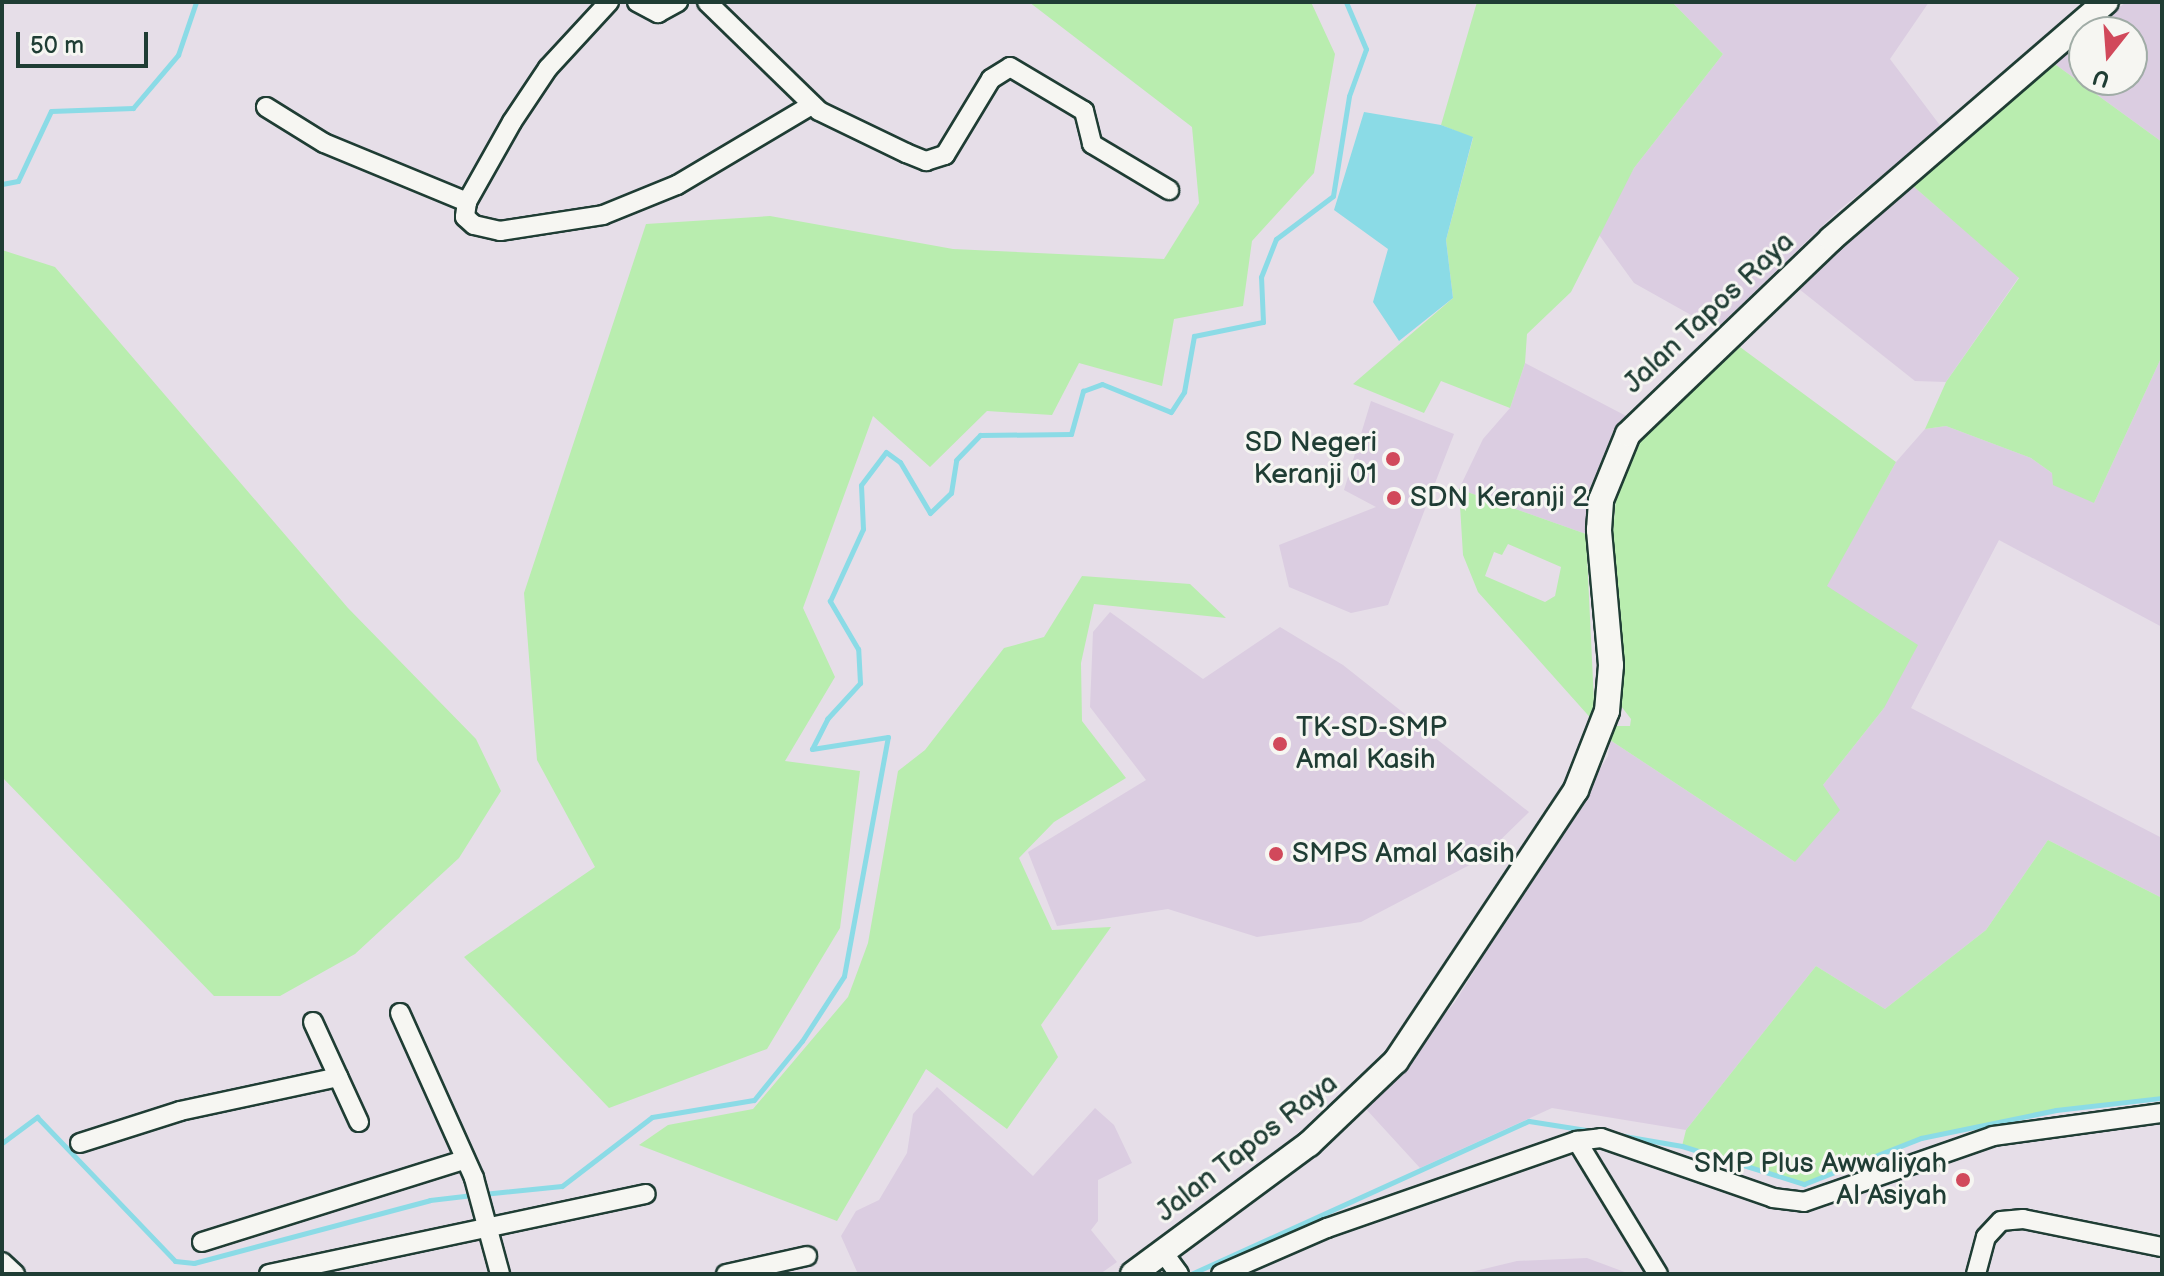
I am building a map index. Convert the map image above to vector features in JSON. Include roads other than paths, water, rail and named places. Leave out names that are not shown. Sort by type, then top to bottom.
[{"type":"main road","name":"Jalan Tapos Raya","points":[[1133,1274],[1173,1265],[1309,1144],[1396,1061],[1576,790],[1607,711],[1611,665],[1599,530],[1606,485],[1628,434],[1831,239],[2106,2]]},
{"type":"street","points":[[609,2],[548,68],[467,202],[465,217],[474,225],[500,231],[603,215],[677,185],[812,105]]},
{"type":"street","points":[[637,2],[658,13],[678,2]]},
{"type":"street","points":[[707,2],[812,105],[868,137],[936,161],[991,79],[1010,67],[1084,111],[1092,144],[1169,190]]},
{"type":"street","points":[[266,107],[324,143],[467,202]]},
{"type":"street","points":[[400,1013],[474,1178],[489,1221],[500,1274]]},
{"type":"street","points":[[313,1022],[359,1122]]},
{"type":"street","points":[[80,1143],[180,1111],[338,1077]]},
{"type":"street","points":[[1221,1274],[1327,1228],[1577,1141],[1601,1138],[1773,1198],[1804,1202],[1993,1136],[2162,1113]]},
{"type":"street","points":[[1577,1141],[1658,1274]]},
{"type":"street","points":[[202,1242],[464,1160]]},
{"type":"street","points":[[269,1274],[489,1221],[646,1194]]},
{"type":"street","points":[[1981,1273],[1990,1230],[2001,1221],[2023,1219],[2162,1247]]},
{"type":"street","points":[[726,1274],[807,1256]]},
{"type":"street","points":[[2,1262],[15,1274]]},
{"type":"water","points":[[1364,112],[1441,125],[1473,137],[1446,240],[1453,298],[1399,341],[1373,302],[1388,249],[1334,210]]},
{"type":"waterway","points":[[2,184],[18,181],[51,111],[133,108],[178,55],[196,2]]},
{"type":"waterway","points":[[483,1194],[562,1186],[652,1117],[754,1100],[802,1041],[844,976],[888,737],[812,749],[827,719],[860,683],[858,649],[830,601],[863,529],[861,485],[886,452],[900,462],[930,513],[951,493],[956,460],[980,435],[1071,434],[1083,391],[1102,384],[1171,412],[1184,392],[1194,336],[1263,322],[1261,277],[1276,239],[1333,196],[1349,96],[1366,49],[1346,2]]},
{"type":"waterway","points":[[1618,1135],[1682,1146],[1804,1184],[1921,1138],[2056,1110],[2162,1098]]},
{"type":"waterway","points":[[2,1143],[37,1117],[175,1261],[194,1263],[430,1200],[473,1195]]},
{"type":"waterway","points":[[1191,1274],[1529,1121],[1592,1131]]},
{"type":"place","name":"SD Negeri Keranji 01","points":[[1393,459]]},
{"type":"place","name":"SDN Keranji 2","points":[[1394,498]]},
{"type":"place","name":"TK-SD-SMP Amal Kasih","points":[[1280,744]]},
{"type":"place","name":"SMPS Amal Kasih","points":[[1276,854]]},
{"type":"place","name":"SMP Plus Awwaliyah Al Asiyah","points":[[1963,1180]]}]
